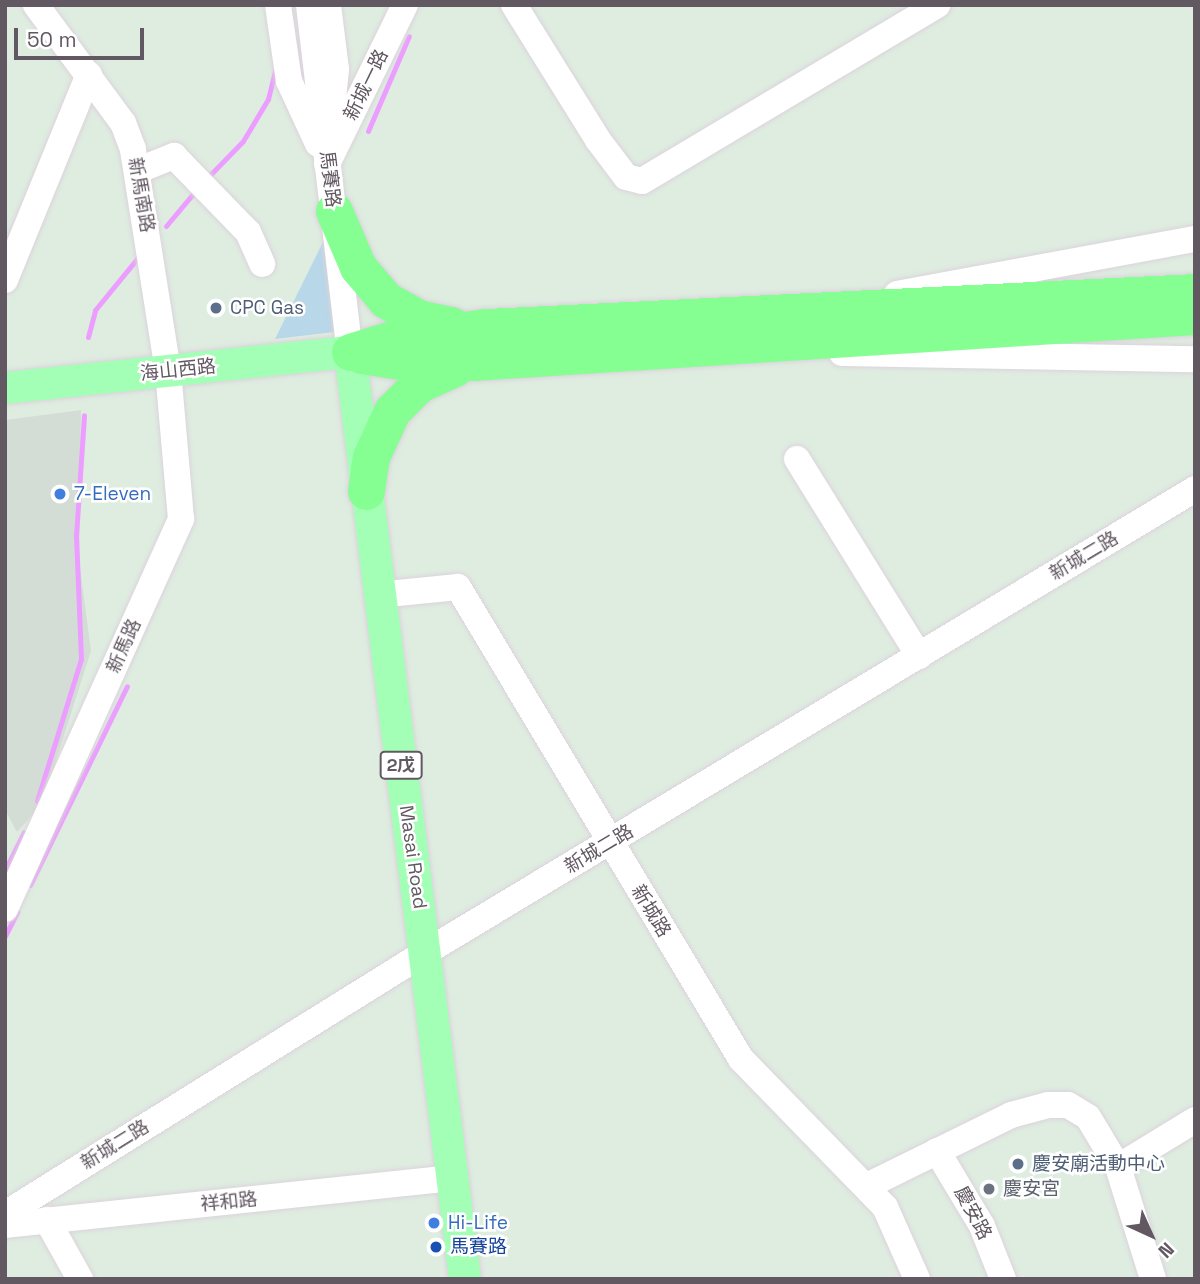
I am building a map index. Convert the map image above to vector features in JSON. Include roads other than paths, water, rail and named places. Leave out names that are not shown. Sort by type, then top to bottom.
[{"type":"highway","points":[[334,211],[358,267],[386,300],[418,318],[487,327]]},
{"type":"highway","points":[[350,352],[389,340],[487,327],[1195,292]]},
{"type":"highway","points":[[350,352],[412,363],[473,362],[735,349],[1195,316]]},
{"type":"highway","points":[[366,491],[378,435],[406,394],[436,374],[473,362]]},
{"type":"main road","name":"海山西路","points":[[5,388],[350,352]]},
{"type":"main road","name":"Masai Road","points":[[350,352],[465,1279]]},
{"type":"street","name":"新馬南路","points":[[36,5],[123,123],[139,170],[168,371]]},
{"type":"street","points":[[278,5],[289,81],[327,164]]},
{"type":"street","name":"馬賽路","points":[[309,5],[350,352]]},
{"type":"street","points":[[327,164],[336,69],[328,5]]},
{"type":"street","name":"新城一路","points":[[327,164],[405,5]]},
{"type":"street","points":[[514,5],[598,140],[626,177],[642,181],[937,5]]},
{"type":"street","points":[[5,280],[89,74]]},
{"type":"street","points":[[139,170],[174,156],[248,232],[262,264]]},
{"type":"street","points":[[831,312],[916,289],[1195,239]]},
{"type":"street","points":[[735,349],[936,357],[1195,359]]},
{"type":"street","name":"新馬路","points":[[5,909],[181,519],[168,371]]},
{"type":"street","points":[[797,458],[919,656]]},
{"type":"street","name":"新城二路","points":[[5,1214],[426,952],[1195,489]]},
{"type":"street","name":"新城路","points":[[378,594],[458,587],[741,1059],[885,1207],[917,1279]]},
{"type":"street","points":[[867,1186],[1011,1115],[1048,1105],[1068,1105],[1088,1117],[1118,1167],[1153,1279]]},
{"type":"street","points":[[1118,1167],[1195,1120]]},
{"type":"street","name":"慶安路","points":[[937,1151],[982,1227],[1003,1279]]},
{"type":"street","name":"祥和路","points":[[5,1225],[452,1178]]},
{"type":"street","points":[[47,1220],[80,1279]]},
{"type":"waterway","points":[[368,131],[409,36]]},
{"type":"waterway","points":[[208,177],[243,141],[268,99],[276,67]]},
{"type":"waterway","points":[[166,226],[197,189]]},
{"type":"waterway","points":[[88,337],[95,310],[140,255]]},
{"type":"waterway","points":[[37,801],[81,659],[76,536],[84,415]]},
{"type":"waterway","points":[[30,885],[127,686]]},
{"type":"waterway","points":[[5,870],[24,832]]},
{"type":"waterway","points":[[5,936],[17,912]]},
{"type":"place","name":"CPC Gas","points":[[216,308]]},
{"type":"place","name":"7-Eleven","points":[[60,494]]},
{"type":"place","name":"慶安廟活動中心","points":[[1018,1164]]},
{"type":"place","name":"慶安宮","points":[[989,1189]]},
{"type":"place","name":"Hi-Life","points":[[434,1223]]},
{"type":"place","name":"馬賽路","points":[[436,1247]]}]
